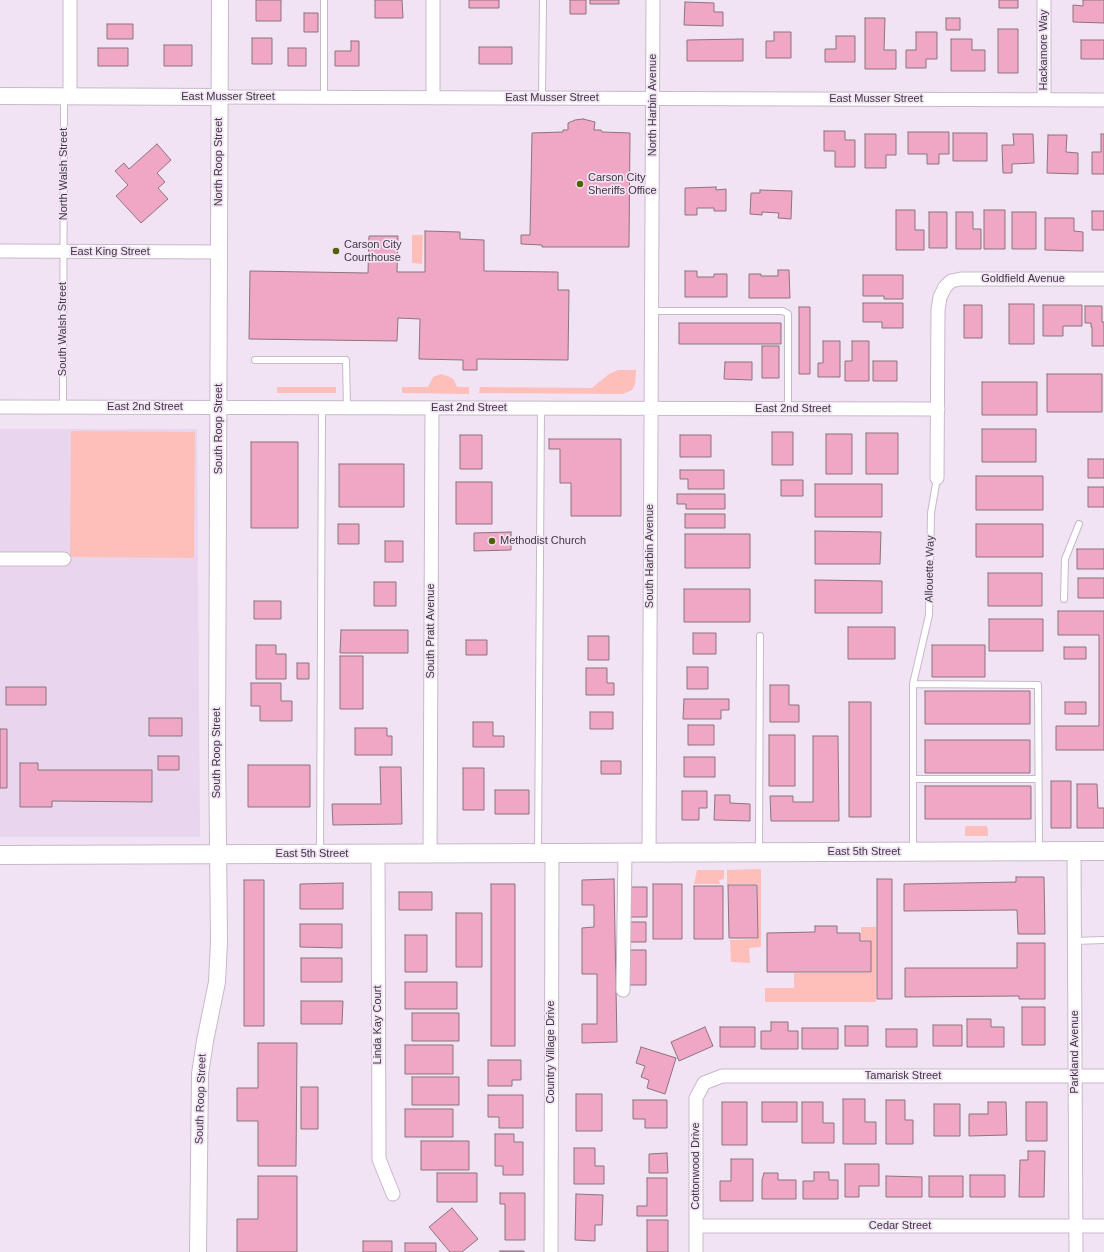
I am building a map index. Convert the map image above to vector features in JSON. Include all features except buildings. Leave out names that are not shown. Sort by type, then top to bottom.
[{"type":"main road","name":"East 5th Street","points":[[0,855],[1104,851]]},
{"type":"street","name":"North Walsh Street","points":[[67,96],[70,0]]},
{"type":"street","name":"North Roop Street","points":[[219,252],[220,0]]},
{"type":"street","points":[[432,98],[433,0]]},
{"type":"street","name":"North Harbin Avenue","points":[[652,258],[653,0]]},
{"type":"street","name":"Hackamore Way","points":[[1044,0],[1044,100]]},
{"type":"street","name":"East Musser Street","points":[[0,96],[1104,100]]},
{"type":"street","name":"East King Street","points":[[0,251],[219,252]]},
{"type":"street","name":"South Roop Street","points":[[198,1252],[200,1074],[215,994],[220,942],[218,854],[219,252]]},
{"type":"street","name":"South Harbin Avenue","points":[[649,853],[652,258]]},
{"type":"street","name":"Goldfield Avenue","points":[[945,287],[951,281],[961,279],[1104,279]]},
{"type":"street","name":"Allouette Way","points":[[937,478],[938,310],[940,297],[945,287]]},
{"type":"street","name":"East 2nd Street","points":[[0,407],[938,409]]},
{"type":"street","name":"South Pratt Avenue","points":[[430,854],[432,408]]},
{"type":"street","points":[[0,559],[64,559]]},
{"type":"street","name":"Parkland Avenue","points":[[1074,851],[1076,1252]]},
{"type":"street","name":"Country Village Drive","points":[[545,853],[551,1252]]},
{"type":"street","points":[[623,990],[625,853]]},
{"type":"street","name":"Linda Kay Court","points":[[378,854],[379,1159],[393,1194]]},
{"type":"street","name":"Tamarisk Street","points":[[704,1083],[722,1076],[1104,1076]]},
{"type":"street","name":"Cottonwood Drive","points":[[696,1252],[696,1098],[704,1083]]},
{"type":"street","name":"Cedar Street","points":[[696,1226],[1104,1226]]},
{"type":"lane","points":[[324,0],[324,98]]},
{"type":"lane","points":[[542,98],[543,0]]},
{"type":"lane","name":"North Walsh Street","points":[[63,252],[67,96]]},
{"type":"lane","name":"South Walsh Street","points":[[63,252],[63,407]]},
{"type":"lane","points":[[651,311],[783,311],[788,314],[788,409]]},
{"type":"lane","points":[[255,360],[346,360],[347,408]]},
{"type":"lane","points":[[320,854],[322,408]]},
{"type":"lane","points":[[541,408],[545,853]]},
{"type":"lane","name":"Allouette Way","points":[[913,852],[914,684],[929,615],[930,513],[937,478]]},
{"type":"lane","points":[[1064,598],[1065,559],[1079,524]]},
{"type":"lane","points":[[759,853],[760,636]]},
{"type":"lane","points":[[914,684],[1038,685],[1039,851]]},
{"type":"lane","points":[[913,779],[1038,779]]},
{"type":"lane","points":[[1074,940],[1104,940]]},
{"type":"shaded area","points":[[412,235],[423,235],[422,264],[412,263]]},
{"type":"shaded area","points":[[618,370],[636,370],[635,384],[632,390],[623,394],[479,393],[480,387],[592,388],[609,374]]},
{"type":"shaded area","points":[[441,374],[454,380],[457,387],[469,387],[469,394],[402,393],[402,387],[428,387],[433,377]]},
{"type":"shaded area","points":[[277,387],[336,387],[336,393],[277,393]]},
{"type":"shaded area","points":[[0,429],[197,429],[200,837],[0,837]]},
{"type":"shaded area","points":[[71,431],[195,432],[194,558],[70,557]]},
{"type":"shaded area","points":[[987,826],[988,836],[965,836],[965,827]]},
{"type":"shaded area","points":[[761,869],[761,947],[749,948],[750,963],[731,962],[730,940],[758,939],[758,884],[727,884],[727,870]]},
{"type":"shaded area","points":[[697,870],[724,870],[724,879],[719,880],[720,884],[694,884]]},
{"type":"shaded area","points":[[861,927],[876,927],[876,1002],[765,1002],[765,988],[794,988],[794,973],[871,973],[871,940],[861,940]]},
{"type":"place","name":"Carson City Sheriffs Office","points":[[580,184]]},
{"type":"place","name":"Carson City Courthouse","points":[[336,251]]},
{"type":"place","name":"Methodist Church","points":[[492,541]]}]
